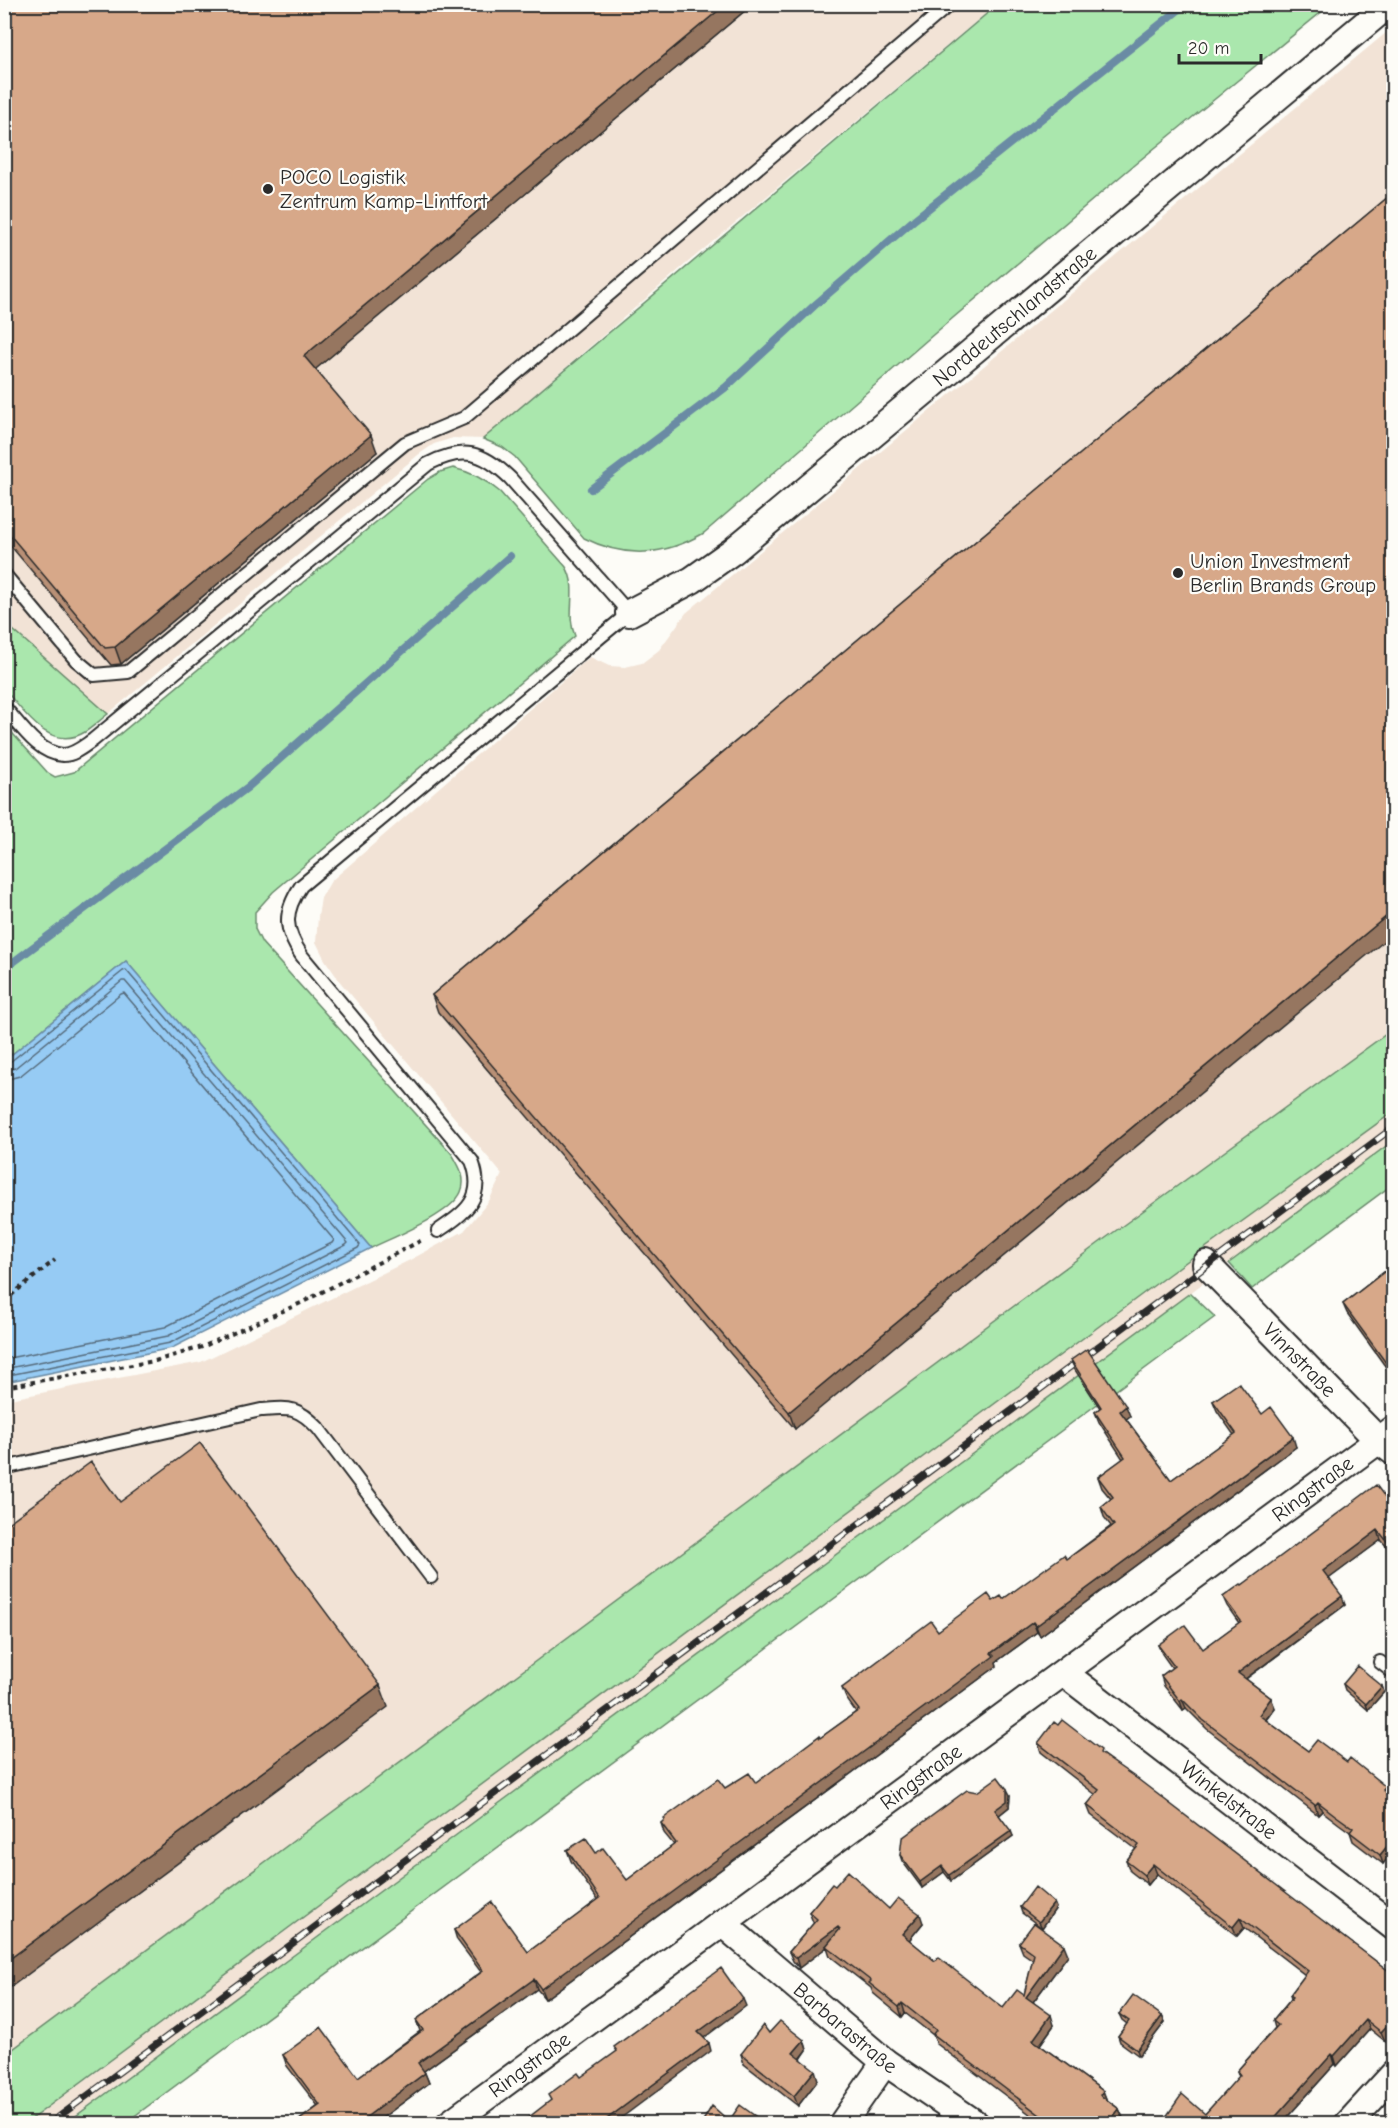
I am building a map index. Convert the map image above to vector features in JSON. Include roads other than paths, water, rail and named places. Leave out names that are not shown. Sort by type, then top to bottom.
[{"type":"street","name":"Norddeutschlandstraße","points":[[628,613],[692,580],[733,551],[1389,4]]},
{"type":"street","name":"Vinnstraße","points":[[1206,1264],[1388,1441]]},
{"type":"street","name":"Ringstraße","points":[[449,2124],[1064,1673],[1388,1441]]},
{"type":"street","name":"Winkelstraße","points":[[1064,1673],[1394,1927]]},
{"type":"street","name":"Barbarastraße","points":[[722,1923],[885,2062],[976,2124]]},
{"type":"street","points":[[842,2124],[885,2062]]},
{"type":"street","points":[[1348,2124],[1394,2074]]},
{"type":"lane","points":[[4,574],[76,660],[94,675],[128,672],[405,443],[464,418],[950,4]]},
{"type":"lane","points":[[4,706],[36,742],[48,750],[63,755],[77,751],[102,733],[428,464],[445,455],[464,452],[495,463],[628,613],[301,886],[291,902],[287,921],[291,940],[302,956],[472,1161],[478,1176],[476,1195],[460,1216],[438,1231]]},
{"type":"lane","points":[[4,1468],[261,1410],[283,1408],[299,1410],[318,1428],[431,1577]]},
{"type":"lane","points":[[1380,1662],[1394,1673]]},
{"type":"water","points":[[126,961],[371,1248],[172,1348],[5,1382],[5,1060]]},
{"type":"waterway","points":[[591,489],[726,387],[815,305],[915,219],[1186,4]]},
{"type":"waterway","points":[[4,969],[248,787],[510,556]]},
{"type":"railway","points":[[49,2124],[1394,1127]]},
{"type":"place","name":"POCO Logistik Zentrum Kamp-Lintfort","points":[[268,189]]},
{"type":"place","name":"Union Investment Berlin Brands Group","points":[[1178,573]]}]
